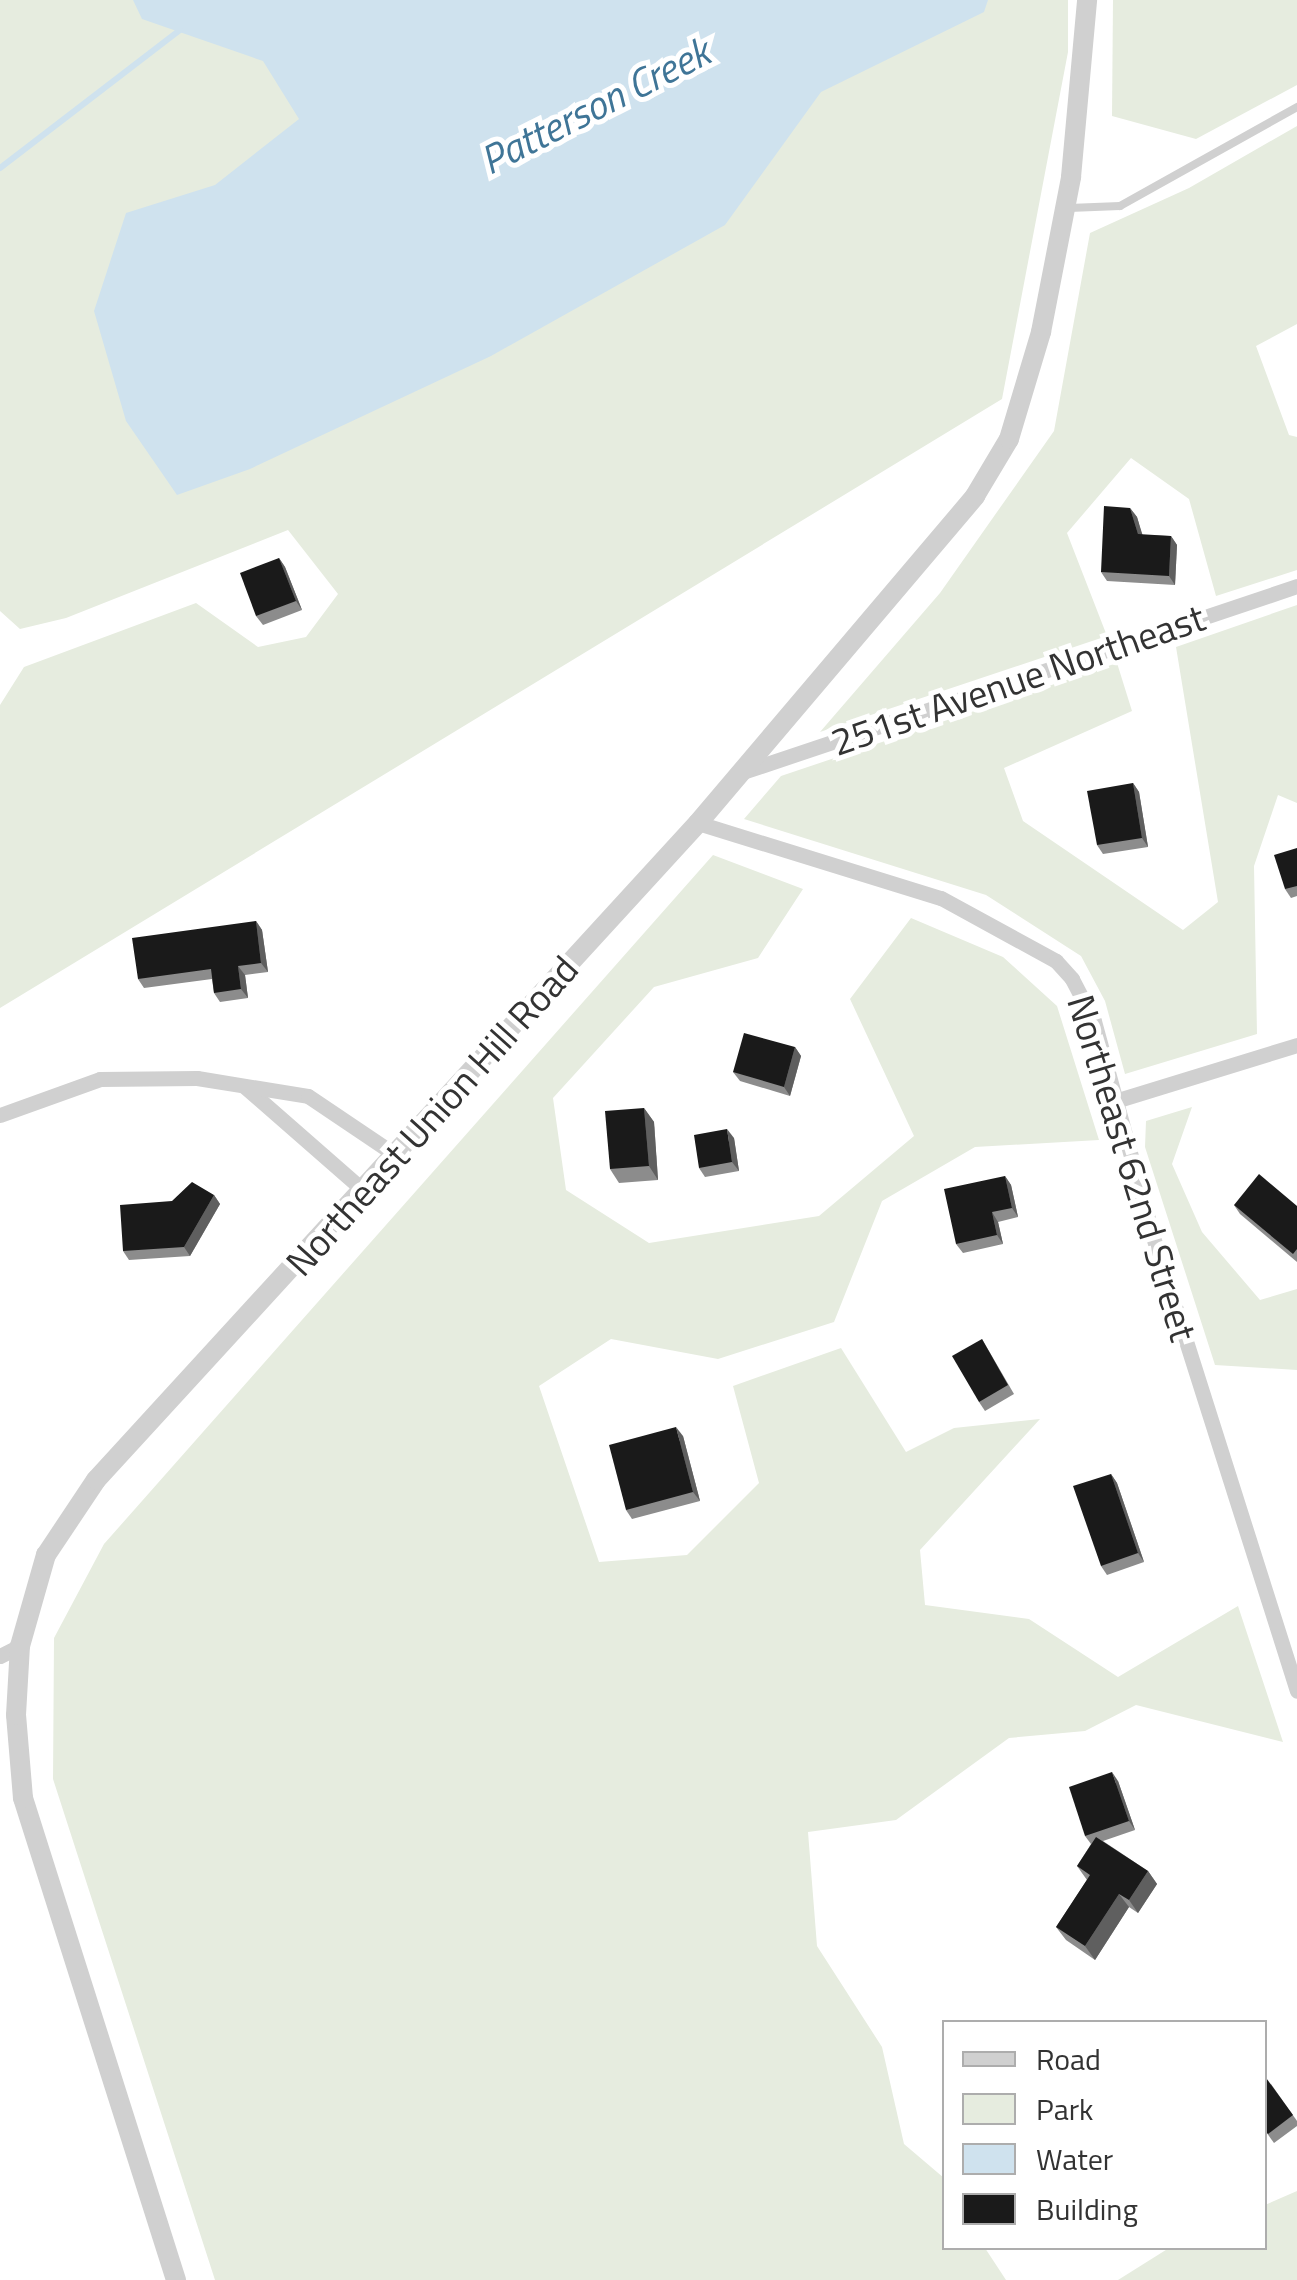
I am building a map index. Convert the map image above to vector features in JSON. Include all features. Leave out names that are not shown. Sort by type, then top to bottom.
[{"type":"street","name":"Northeast Union Hill Road","points":[[176,2280],[23,1798],[16,1715],[20,1646],[46,1555],[96,1480],[698,823],[963,512],[1009,439],[1041,332],[1065,207],[1087,0]]},
{"type":"street","name":"251st Avenue Northeast","points":[[740,774],[1297,586]]},
{"type":"street","name":"Northeast 62nd Street","points":[[698,823],[941,898],[1056,961],[1085,999],[1297,1691]]},
{"type":"street","points":[[1115,1102],[1297,1046]]},
{"type":"street","points":[[0,1116],[100,1078],[197,1078],[308,1096],[396,1156]]},
{"type":"street","points":[[244,1086],[364,1191]]},
{"type":"street","points":[[0,1656],[20,1646]]},
{"type":"lane","points":[[1065,207],[1098,211],[1120,206],[1297,107]]},
{"type":"green space","points":[[0,0],[1068,0],[1068,52],[1002,399],[0,1008],[0,705],[24,667],[196,603],[258,647],[306,637],[338,594],[288,530],[66,618],[20,629],[0,611]]},
{"type":"green space","points":[[1113,0],[1297,0],[1297,85],[1196,139],[1112,116]]},
{"type":"green space","points":[[1297,126],[1297,324],[1256,346],[1289,435],[1297,437],[1297,570],[1216,596],[1189,499],[1131,458],[1067,533],[1107,636],[820,732],[940,593],[1054,431],[1090,233],[1189,188]]},
{"type":"green space","points":[[1297,605],[1297,803],[1278,795],[1254,866],[1257,1034],[1125,1074],[1105,1001],[1081,956],[986,895],[744,819],[781,776],[1117,663],[1132,711],[1004,768],[1023,821],[1183,930],[1218,902],[1176,647]]},
{"type":"green space","points":[[713,855],[803,889],[758,958],[654,987],[553,1098],[566,1190],[649,1243],[819,1216],[914,1136],[850,999],[911,918],[1003,957],[1057,1006],[1099,1140],[975,1147],[882,1201],[834,1322],[718,1359],[611,1339],[539,1386],[599,1562],[687,1555],[759,1483],[733,1386],[841,1348],[906,1452],[954,1428],[1040,1419],[920,1550],[925,1605],[1029,1619],[1118,1677],[1238,1606],[1283,1742],[1136,1705],[1085,1731],[1009,1738],[896,1820],[808,1832],[817,1946],[882,2047],[904,2144],[942,2176],[942,2250],[986,2250],[1006,2280],[215,2280],[53,1779],[54,1638],[104,1544]]},
{"type":"green space","points":[[1192,1107],[1172,1164],[1202,1232],[1260,1300],[1297,1289],[1297,1370],[1215,1365],[1145,1147],[1146,1121]]},
{"type":"green space","points":[[1297,2191],[1297,2280],[1118,2280],[1166,2250],[1267,2250],[1267,2204]]},
{"type":"water","points":[[133,0],[988,0],[984,12],[821,92],[725,225],[491,356],[250,469],[177,495],[126,421],[94,311],[126,213],[215,185],[299,119],[263,61],[142,19]]},
{"type":"building","points":[[1104,506],[1130,508],[1138,534],[1171,536],[1169,576],[1101,572]]},
{"type":"building","points":[[279,558],[296,601],[256,616],[240,573]]},
{"type":"building","points":[[1133,783],[1142,838],[1097,845],[1087,791]]},
{"type":"building","points":[[1297,848],[1297,886],[1285,889],[1274,855]]},
{"type":"building","points":[[256,921],[261,963],[238,966],[241,989],[214,993],[211,969],[138,979],[132,938]]},
{"type":"building","points":[[744,1033],[795,1047],[784,1087],[733,1072]]},
{"type":"building","points":[[644,1108],[649,1166],[610,1169],[605,1111]]},
{"type":"building","points":[[727,1129],[732,1162],[699,1168],[694,1135]]},
{"type":"building","points":[[1259,1174],[1297,1206],[1297,1249],[1293,1254],[1234,1205]]},
{"type":"building","points":[[1005,1176],[1012,1208],[992,1212],[997,1235],[956,1244],[944,1189]]},
{"type":"building","points":[[192,1182],[214,1195],[184,1247],[123,1251],[120,1205],[172,1201]]},
{"type":"building","points":[[982,1339],[1008,1385],[979,1402],[952,1356]]},
{"type":"building","points":[[676,1427],[693,1492],[626,1510],[609,1445]]},
{"type":"building","points":[[1111,1474],[1138,1553],[1101,1566],[1073,1486]]},
{"type":"building","points":[[1112,1772],[1129,1821],[1085,1836],[1069,1787]]},
{"type":"building","points":[[1096,1837],[1148,1871],[1129,1900],[1119,1894],[1085,1946],[1056,1927],[1090,1875],[1077,1866]]},
{"type":"building","points":[[1267,2079],[1293,2115],[1267,2133]]},
{"type":"waterway","name":"Patterson Creek","points":[[0,168],[180,30]]}]
